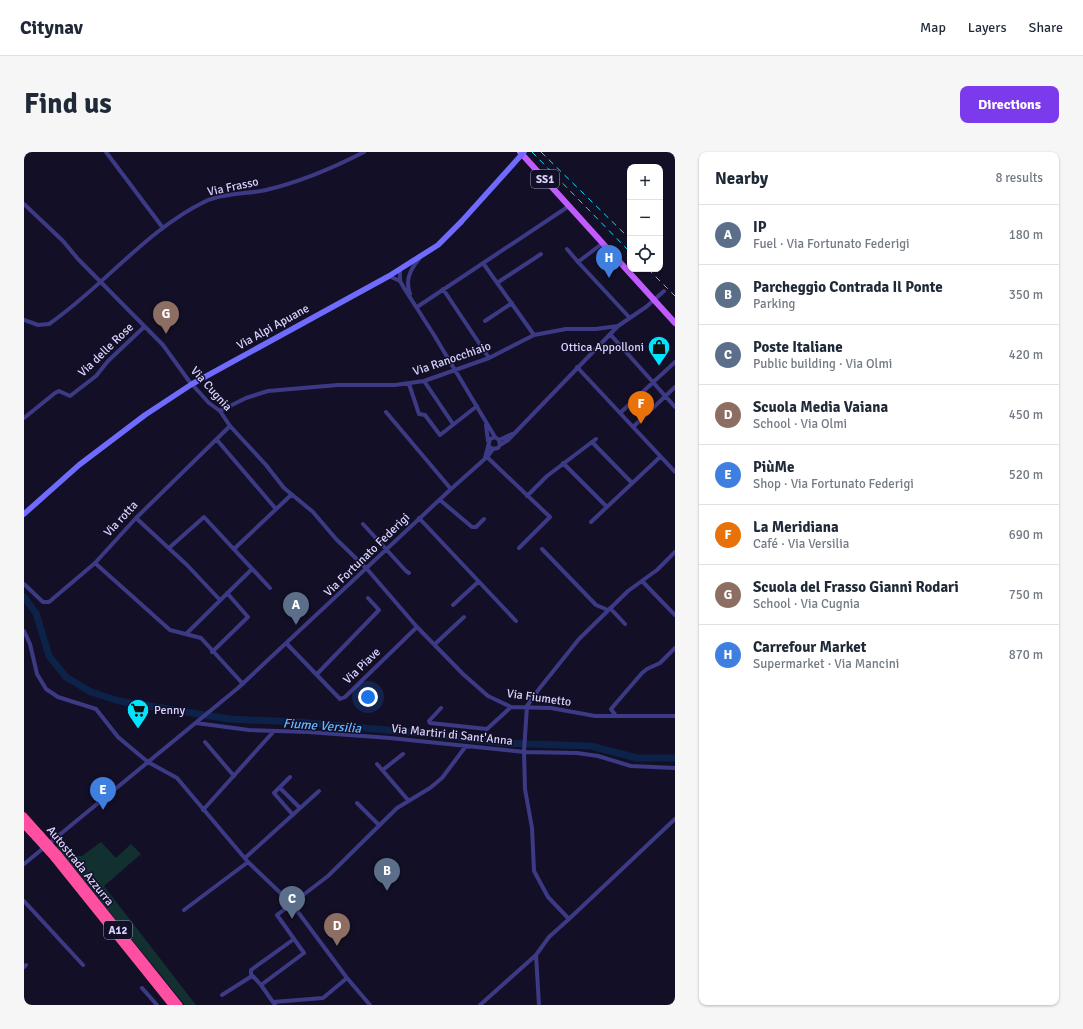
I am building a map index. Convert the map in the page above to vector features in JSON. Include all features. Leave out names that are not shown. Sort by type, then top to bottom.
[{"type":"highway","name":"Autostrada Azzurra","points":[[24,816],[179,1005]]},
{"type":"highway","name":"Autostrada Azzurra","points":[[24,824],[39,836]]},
{"type":"highway","name":"Autostrada Azzurra","points":[[56,856],[172,1005]]},
{"type":"main road","name":"SS1","points":[[520,152],[675,323]]},
{"type":"main road","name":"Via Alpi Apuane","points":[[24,514],[79,465],[145,415],[192,384],[389,276],[438,245],[461,222],[524,152]]},
{"type":"street","points":[[106,152],[163,228]]},
{"type":"street","name":"Via Frasso","points":[[24,320],[38,325],[49,324],[101,282],[163,228],[207,201],[267,190],[287,184],[324,172],[364,152]]},
{"type":"street","name":"Via Cugnia","points":[[24,204],[63,241],[144,327],[163,345],[192,384],[209,403],[220,411],[230,426],[291,495],[313,512],[336,539],[367,569]]},
{"type":"street","points":[[416,307],[569,206]]},
{"type":"street","points":[[578,262],[603,243]]},
{"type":"street","points":[[567,250],[629,317]]},
{"type":"street","points":[[497,283],[541,254]]},
{"type":"street","points":[[407,281],[411,269],[422,255]]},
{"type":"street","points":[[483,263],[534,335]]},
{"type":"street","points":[[400,269],[407,281],[411,298]]},
{"type":"street","points":[[400,269],[400,281]]},
{"type":"street","points":[[389,276],[400,281],[498,441]]},
{"type":"street","points":[[443,289],[489,358]]},
{"type":"street","points":[[488,443],[498,441],[514,432],[618,326],[629,317],[655,301],[664,292]]},
{"type":"street","points":[[485,321],[512,303]]},
{"type":"street","name":"Via Ranocchiaio","points":[[220,411],[246,398],[275,390],[338,385],[408,384],[424,381],[489,358],[534,335],[566,329],[596,329],[618,326]]},
{"type":"street","name":"Via delle Rose","points":[[24,418],[59,391],[68,396],[75,393],[96,376],[108,361],[144,327]]},
{"type":"street","points":[[610,334],[675,407]]},
{"type":"street","points":[[620,413],[675,362]]},
{"type":"street","points":[[577,367],[675,472]]},
{"type":"street","points":[[424,381],[453,424]]},
{"type":"street","points":[[408,384],[419,414],[425,415],[440,435],[477,406]]},
{"type":"street","points":[[633,427],[675,387]]},
{"type":"street","points":[[386,412],[451,489]]},
{"type":"street","points":[[485,420],[488,443],[486,459],[550,517],[518,548]]},
{"type":"street","name":"Via rotta","points":[[24,584],[46,603],[95,563],[136,518],[230,426]]},
{"type":"street","points":[[217,440],[276,509]]},
{"type":"street","points":[[527,496],[563,463],[594,440],[632,483]]},
{"type":"street","name":"Via Fortunato Federigi","points":[[24,864],[219,704],[287,644],[419,518],[486,459],[494,449],[498,448],[498,441]]},
{"type":"street","points":[[488,443],[494,449]]},
{"type":"street","points":[[591,522],[660,457]]},
{"type":"street","points":[[563,463],[607,507]]},
{"type":"street","points":[[234,549],[291,495]]},
{"type":"street","points":[[440,500],[472,527],[476,527],[484,519]]},
{"type":"street","points":[[169,548],[204,517],[270,588]]},
{"type":"street","points":[[136,518],[169,548],[220,600]]},
{"type":"street","points":[[419,518],[516,621]]},
{"type":"street","points":[[363,524],[386,550],[410,573]]},
{"type":"street","points":[[542,549],[596,605],[609,609],[625,624]]},
{"type":"street","points":[[675,552],[642,582],[628,591],[579,639],[560,665],[539,689],[527,706],[524,752],[586,754],[631,766],[675,768]]},
{"type":"street","points":[[95,563],[170,630],[201,638],[242,684]]},
{"type":"street","points":[[186,634],[252,568]]},
{"type":"street","name":"Via Fiumetto","points":[[367,569],[417,627],[482,692],[494,700],[511,707],[527,706],[551,708],[595,716],[675,716]]},
{"type":"street","points":[[453,604],[478,582]]},
{"type":"street","points":[[642,582],[675,615]]},
{"type":"street","points":[[212,652],[248,616],[227,593]]},
{"type":"street","points":[[316,674],[379,610],[368,598]]},
{"type":"street","points":[[435,644],[464,617]]},
{"type":"street","name":"Via Piave","points":[[287,644],[340,699],[345,696],[417,627]]},
{"type":"street","points":[[24,631],[30,644],[38,674],[46,689],[58,697],[96,710],[118,737],[148,762],[177,778],[247,860],[292,904],[347,978],[370,1005]]},
{"type":"street","points":[[616,716],[611,709],[618,700],[647,669],[660,663],[675,648]]},
{"type":"street","points":[[441,708],[429,721],[430,723],[487,729],[511,707]]},
{"type":"street","name":"Via Martiri di Sant'Anna","points":[[195,723],[249,730],[346,735],[524,752],[526,802],[532,828],[534,871],[548,897],[569,919]]},
{"type":"street","points":[[203,810],[274,731]]},
{"type":"street","points":[[205,742],[234,776]]},
{"type":"street","points":[[261,985],[304,953],[277,915],[328,876],[379,825],[408,800],[430,788],[442,778],[466,746]]},
{"type":"street","points":[[384,769],[403,754]]},
{"type":"street","points":[[377,764],[384,769],[408,800]]},
{"type":"street","points":[[290,777],[274,793],[293,815]]},
{"type":"street","points":[[280,788],[300,808]]},
{"type":"street","points":[[184,910],[247,860],[319,791]]},
{"type":"street","points":[[357,803],[379,825]]},
{"type":"street","points":[[480,1005],[536,955],[549,937],[675,819]]},
{"type":"street","points":[[24,901],[83,965]]},
{"type":"street","points":[[294,939],[251,970],[252,976],[261,985],[274,1004],[323,998],[347,978]]},
{"type":"street","points":[[536,955],[539,1005]]},
{"type":"street","points":[[222,995],[252,976]]},
{"type":"street","points":[[142,988],[156,1005]]},
{"type":"green space","points":[[101,842],[116,858],[131,844],[141,854],[104,886],[196,1005],[185,1005],[56,846],[61,846],[73,855],[82,856]]},
{"type":"waterway","name":"Fiume Versilia","points":[[24,597],[36,613],[49,656],[66,677],[91,692],[119,701],[229,719],[298,722],[431,734],[502,743],[591,746],[637,758],[675,758]]},
{"type":"railway","points":[[532,152],[627,249]]},
{"type":"railway","points":[[541,152],[627,236]]},
{"type":"railway","points":[[651,272],[675,296]]},
{"type":"place","name":"Carrefour Market","points":[[609,278]]},
{"type":"place","name":"Scuola del Frasso Gianni Rodari","points":[[166,334]]},
{"type":"place","name":"Ottica Appolloni","points":[[659,366]]},
{"type":"place","name":"La Meridiana","points":[[641,424]]},
{"type":"place","name":"IP","points":[[296,625]]},
{"type":"place","name":"Penny","points":[[138,730]]},
{"type":"place","name":"PiùMe","points":[[103,810]]},
{"type":"place","name":"Parcheggio Contrada Il Ponte","points":[[387,891]]},
{"type":"place","name":"Poste Italiane","points":[[292,919]]},
{"type":"place","name":"Scuola Media Vaiana","points":[[337,946]]}]
